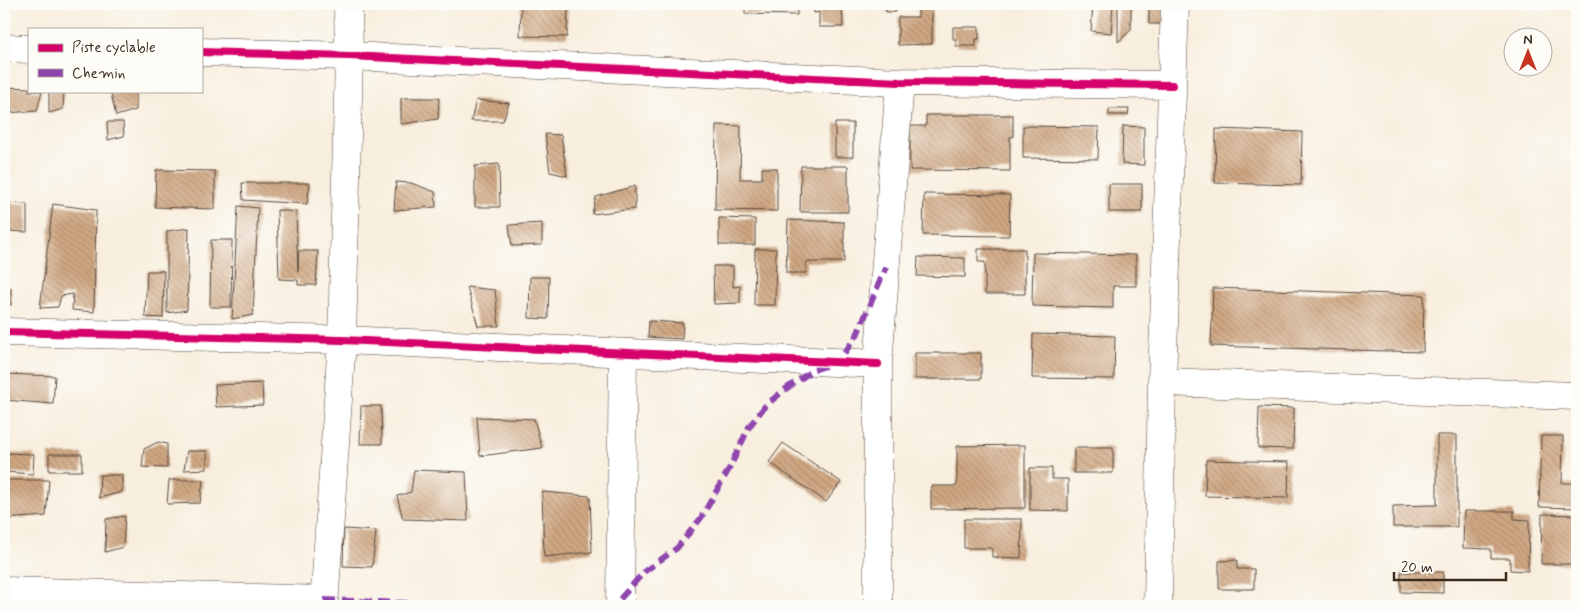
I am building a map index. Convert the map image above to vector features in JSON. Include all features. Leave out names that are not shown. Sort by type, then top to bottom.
[{"type":"street","points":[[4,591],[324,603],[342,340],[349,56],[348,4]]},
{"type":"street","points":[[1158,606],[1162,382],[1175,4]]},
{"type":"street","points":[[4,48],[28,48]]},
{"type":"street","points":[[202,52],[349,56],[900,82],[1172,85]]},
{"type":"street","points":[[878,606],[878,364],[900,82]]},
{"type":"street","points":[[4,332],[342,340],[878,364]]},
{"type":"street","points":[[620,606],[623,353]]},
{"type":"street","points":[[1162,382],[1577,396]]},
{"type":"building","points":[[521,4],[568,4],[567,37],[520,36]]},
{"type":"building","points":[[745,4],[797,4],[797,15],[745,14]]},
{"type":"building","points":[[819,4],[842,4],[843,27],[819,27],[819,12],[814,13],[814,9],[819,9]]},
{"type":"building","points":[[886,4],[895,4],[896,12],[886,12]]},
{"type":"building","points":[[918,4],[932,4],[932,44],[898,45],[898,17],[918,17]]},
{"type":"building","points":[[1093,4],[1113,4],[1111,33],[1091,31]]},
{"type":"building","points":[[1118,4],[1131,4],[1131,30],[1118,42]]},
{"type":"building","points":[[1149,4],[1166,4],[1166,24],[1149,24]]},
{"type":"building","points":[[953,27],[979,27],[979,39],[976,39],[976,46],[956,46],[956,39],[953,39]]},
{"type":"building","points":[[4,87],[28,88],[28,92],[42,92],[37,111],[4,113]]},
{"type":"building","points":[[49,92],[64,92],[63,109],[49,113]]},
{"type":"building","points":[[136,92],[136,110],[116,116],[111,94]]},
{"type":"building","points":[[401,98],[439,98],[438,119],[401,124]]},
{"type":"building","points":[[476,100],[509,103],[503,121],[471,121]]},
{"type":"building","points":[[1109,109],[1129,109],[1128,115],[1109,115]]},
{"type":"building","points":[[926,115],[1013,115],[1013,137],[1010,137],[1010,171],[910,170],[910,126],[926,126]]},
{"type":"building","points":[[107,122],[123,122],[124,136],[108,140]]},
{"type":"building","points":[[835,123],[853,123],[853,157],[835,157]]},
{"type":"building","points":[[716,125],[741,126],[740,179],[762,179],[762,168],[777,168],[777,211],[715,210]]},
{"type":"building","points":[[1023,126],[1099,127],[1098,159],[1023,158]]},
{"type":"building","points":[[1123,126],[1144,127],[1144,165],[1122,164]]},
{"type":"building","points":[[1216,129],[1302,132],[1301,185],[1215,183]]},
{"type":"building","points":[[545,134],[561,135],[567,176],[550,172]]},
{"type":"building","points":[[499,164],[500,207],[475,207],[475,166]]},
{"type":"building","points":[[801,166],[848,166],[848,212],[800,212]]},
{"type":"building","points":[[156,170],[215,171],[215,209],[155,207]]},
{"type":"building","points":[[396,182],[411,183],[435,192],[436,207],[394,210]]},
{"type":"building","points":[[242,183],[310,183],[307,204],[243,200]]},
{"type":"building","points":[[1109,184],[1142,184],[1142,212],[1109,212]]},
{"type":"building","points":[[635,186],[635,209],[592,214],[596,197]]},
{"type":"building","points":[[924,194],[1010,195],[1009,236],[923,235]]},
{"type":"building","points":[[4,203],[27,204],[27,232],[4,231]]},
{"type":"building","points":[[53,204],[96,210],[94,312],[72,310],[73,294],[61,296],[58,307],[40,308]]},
{"type":"building","points":[[238,206],[258,208],[253,315],[232,319]]},
{"type":"building","points":[[277,210],[296,212],[298,272],[299,251],[318,251],[316,285],[298,285],[298,280],[279,279]]},
{"type":"building","points":[[719,218],[755,219],[755,245],[719,245]]},
{"type":"building","points":[[788,220],[844,222],[844,262],[806,262],[806,273],[786,273]]},
{"type":"building","points":[[542,223],[542,245],[512,246],[509,225]]},
{"type":"building","points":[[189,228],[187,310],[167,313],[167,231]]},
{"type":"building","points":[[211,240],[232,240],[231,307],[210,307]]},
{"type":"building","points":[[755,249],[776,249],[775,305],[754,305]]},
{"type":"building","points":[[978,249],[1025,249],[1025,294],[985,294],[985,262],[978,262]]},
{"type":"building","points":[[1033,253],[1136,255],[1136,286],[1113,286],[1113,308],[1032,306]]},
{"type":"building","points":[[918,257],[965,258],[965,277],[917,276]]},
{"type":"building","points":[[713,266],[733,266],[733,287],[740,286],[740,303],[714,304]]},
{"type":"building","points":[[147,271],[164,271],[163,318],[145,317]]},
{"type":"building","points":[[530,277],[549,277],[548,319],[529,318]]},
{"type":"building","points":[[467,287],[495,290],[499,326],[478,326]]},
{"type":"building","points":[[4,288],[11,288],[11,305],[4,305]]},
{"type":"building","points":[[1213,288],[1424,295],[1423,352],[1211,346]]},
{"type":"building","points":[[649,321],[683,323],[682,339],[648,337]]},
{"type":"building","points":[[1033,334],[1115,336],[1114,379],[1032,378]]},
{"type":"building","points":[[915,353],[981,353],[981,379],[915,379]]},
{"type":"building","points":[[4,374],[55,376],[53,404],[4,400]]},
{"type":"building","points":[[262,383],[263,405],[216,407],[215,385]]},
{"type":"building","points":[[361,406],[381,406],[382,444],[360,444]]},
{"type":"building","points":[[1259,407],[1294,408],[1293,449],[1258,448]]},
{"type":"building","points":[[477,417],[534,419],[542,448],[480,456]]},
{"type":"building","points":[[1437,435],[1457,435],[1457,527],[1393,527],[1393,506],[1437,505]]},
{"type":"building","points":[[1541,436],[1563,436],[1562,483],[1577,483],[1577,508],[1539,507]]},
{"type":"building","points":[[158,442],[167,444],[167,468],[142,467],[144,449]]},
{"type":"building","points":[[783,443],[841,482],[826,502],[769,462]]},
{"type":"building","points":[[1025,445],[1025,508],[931,509],[931,486],[957,486],[957,446]]},
{"type":"building","points":[[1074,448],[1113,448],[1113,473],[1074,473]]},
{"type":"building","points":[[187,451],[207,451],[207,469],[184,470]]},
{"type":"building","points":[[4,453],[34,454],[33,474],[4,472]]},
{"type":"building","points":[[49,454],[82,454],[82,471],[49,471]]},
{"type":"building","points":[[1206,460],[1289,462],[1288,498],[1205,496]]},
{"type":"building","points":[[1030,468],[1052,468],[1052,479],[1068,479],[1068,511],[1030,510]]},
{"type":"building","points":[[414,470],[466,472],[468,521],[403,519],[397,496],[411,492]]},
{"type":"building","points":[[100,475],[122,475],[122,492],[99,498]]},
{"type":"building","points":[[7,480],[49,480],[46,516],[4,519]]},
{"type":"building","points":[[169,480],[203,480],[200,503],[167,504]]},
{"type":"building","points":[[542,492],[590,496],[592,552],[544,557]]},
{"type":"building","points":[[1464,511],[1514,511],[1514,519],[1529,520],[1528,571],[1510,570],[1510,558],[1491,558],[1491,549],[1463,548]]},
{"type":"building","points":[[1542,514],[1577,515],[1577,564],[1541,564]]},
{"type":"building","points":[[125,516],[123,547],[105,552],[106,519]]},
{"type":"building","points":[[964,519],[1022,519],[1021,558],[992,557],[992,548],[964,548]]},
{"type":"building","points":[[344,529],[376,531],[372,567],[343,566]]},
{"type":"building","points":[[1237,560],[1237,569],[1254,569],[1254,589],[1219,589],[1219,561]]},
{"type":"building","points":[[1401,572],[1443,572],[1443,593],[1401,592]]},
{"type":"marked path","points":[[620,599],[645,571],[677,548],[701,518],[729,469],[749,427],[765,406],[813,370],[838,362],[857,335],[886,267]]},
{"type":"marked path","points":[[324,600],[487,606]]},
{"type":"cycle path","points":[[202,52],[349,56],[900,82],[1172,85]]},
{"type":"cycle path","points":[[4,332],[342,340],[878,364]]}]
